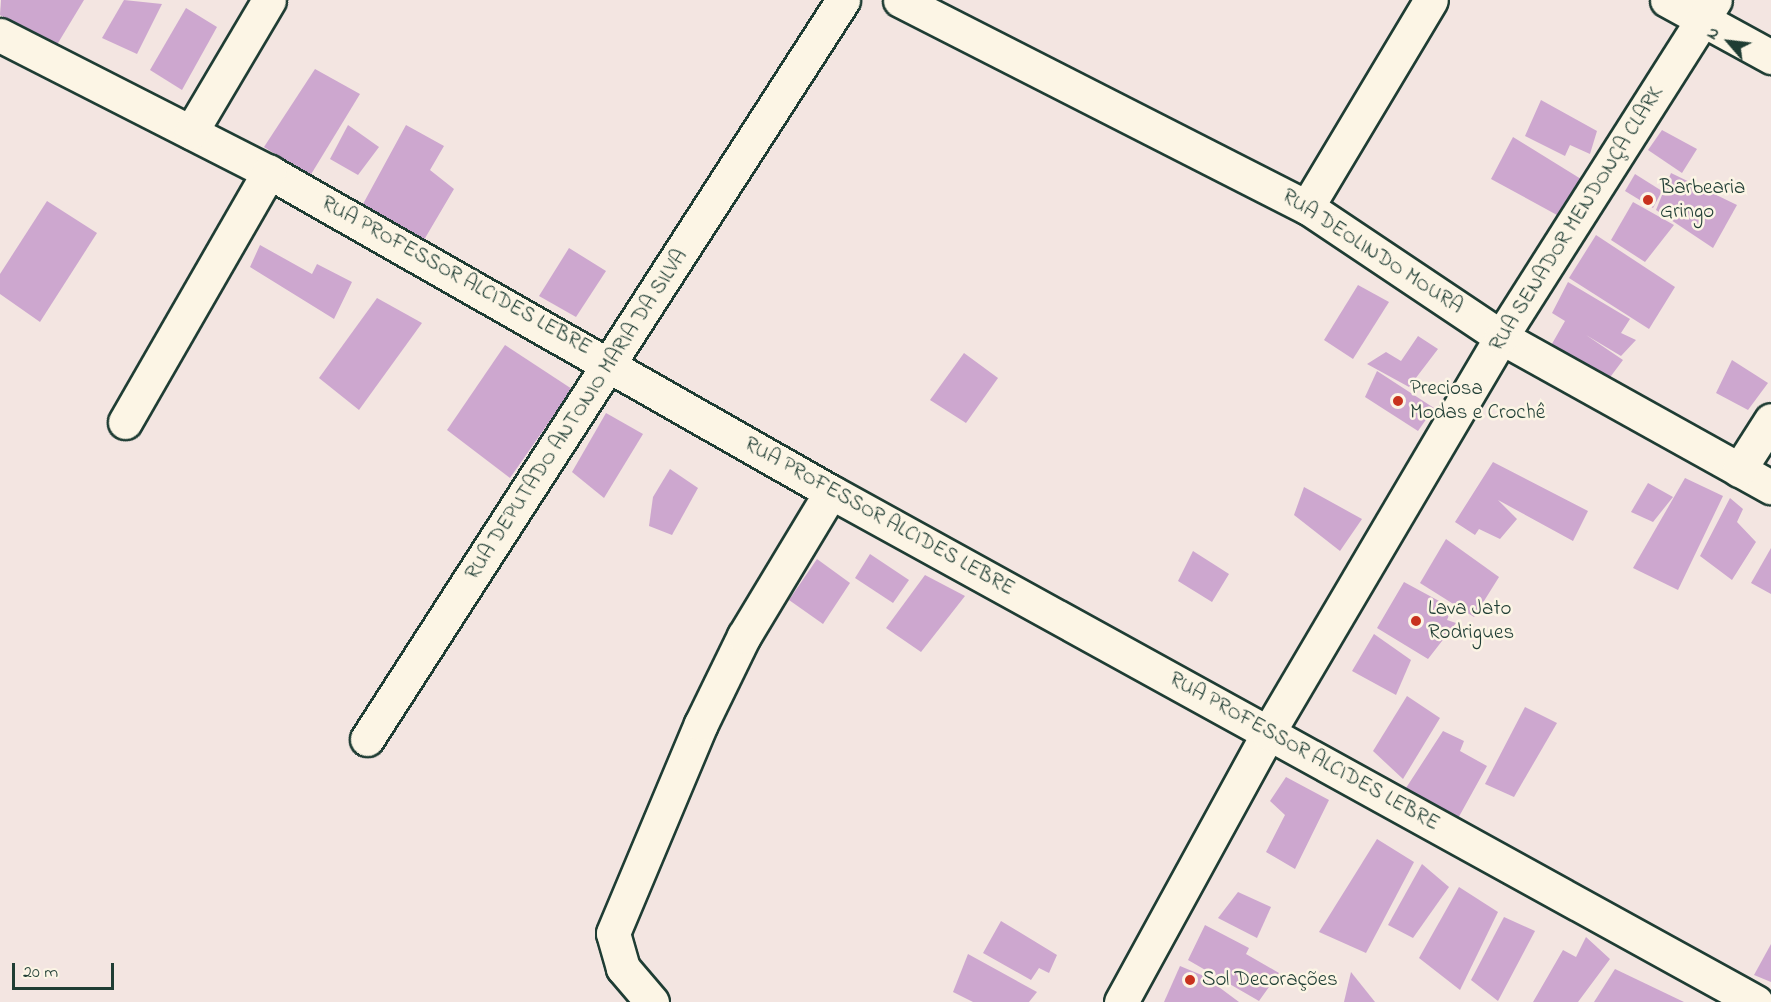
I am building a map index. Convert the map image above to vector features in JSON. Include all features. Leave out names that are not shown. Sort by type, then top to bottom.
[{"type":"street","points":[[191,132],[269,0]]},
{"type":"street","name":"RUA DEPUTADO ANTONIO MARIA DA SILVA","points":[[367,739],[612,363],[843,0]]},
{"type":"street","name":"RUA DEOLINDO MOURA","points":[[900,0],[1307,207],[1501,337],[1771,487]]},
{"type":"street","points":[[1307,207],[1431,0]]},
{"type":"street","points":[[1667,0],[1709,9],[1771,57]]},
{"type":"street","name":"RUA SENADOR MENDONÇA CLARK","points":[[1121,1002],[1268,733],[1501,337],[1709,9]]},
{"type":"street","name":"RUA PROFESSOR ALCIDES LEBRE","points":[[0,35],[269,172],[612,363],[831,492],[1756,1002]]},
{"type":"street","points":[[125,422],[269,172]]},
{"type":"street","points":[[1739,470],[1771,420]]},
{"type":"street","points":[[652,1002],[623,968],[613,933],[701,723],[744,636],[831,492]]},
{"type":"building","points":[[1,0],[84,0],[55,48],[0,15]]},
{"type":"building","points":[[124,0],[162,4],[137,54],[102,38]]},
{"type":"building","points":[[186,8],[217,27],[182,90],[150,70]]},
{"type":"building","points":[[315,69],[360,94],[310,176],[264,147]]},
{"type":"building","points":[[1541,100],[1597,131],[1590,154],[1570,145],[1565,156],[1525,136]]},
{"type":"building","points":[[348,125],[379,147],[358,175],[330,159]]},
{"type":"building","points":[[406,125],[444,146],[430,170],[454,189],[421,245],[363,204]]},
{"type":"building","points":[[1662,130],[1697,149],[1682,173],[1648,150]]},
{"type":"building","points":[[1513,137],[1581,179],[1557,215],[1491,179]]},
{"type":"building","points":[[1671,173],[1737,205],[1713,248],[1656,210]]},
{"type":"building","name":"Barbearia Gringo","points":[[1635,174],[1662,191],[1653,208],[1625,191]]},
{"type":"building","points":[[47,201],[97,233],[40,322],[0,294],[0,274]]},
{"type":"building","points":[[1633,202],[1674,225],[1645,262],[1611,240]]},
{"type":"building","points":[[1596,235],[1675,287],[1649,329],[1569,278]]},
{"type":"building","points":[[260,245],[312,274],[317,264],[352,282],[334,319],[250,267]]},
{"type":"building","points":[[569,248],[606,271],[576,317],[539,296]]},
{"type":"building","points":[[1568,282],[1630,319],[1621,333],[1636,340],[1621,356],[1586,335],[1623,360],[1605,384],[1549,349],[1565,321],[1552,313]]},
{"type":"building","points":[[1358,285],[1389,302],[1353,359],[1324,340]]},
{"type":"building","points":[[377,298],[422,323],[359,410],[319,378]]},
{"type":"building","points":[[1418,336],[1438,349],[1409,387],[1367,364],[1386,352],[1401,361]]},
{"type":"building","points":[[505,345],[572,389],[510,478],[447,430]]},
{"type":"building","points":[[964,353],[998,378],[966,423],[930,400]]},
{"type":"building","points":[[1732,360],[1768,383],[1748,410],[1716,393]]},
{"type":"building","name":"Preciosa Modas e Crochê","points":[[1377,371],[1434,408],[1418,431],[1365,397]]},
{"type":"building","points":[[606,413],[643,434],[604,498],[572,472]]},
{"type":"building","points":[[1493,462],[1588,511],[1573,541],[1498,500],[1517,519],[1500,539],[1479,529],[1475,535],[1455,522]]},
{"type":"building","points":[[670,469],[698,488],[672,535],[649,526],[653,497]]},
{"type":"building","points":[[1685,478],[1723,496],[1678,590],[1633,568]]},
{"type":"building","points":[[1648,483],[1673,497],[1653,522],[1631,512]]},
{"type":"building","points":[[1304,487],[1362,519],[1340,551],[1294,515]]},
{"type":"building","points":[[1730,498],[1743,509],[1737,522],[1756,542],[1732,580],[1700,556]]},
{"type":"building","points":[[1446,539],[1499,577],[1474,617],[1420,583]]},
{"type":"building","points":[[1771,548],[1771,594],[1751,583]]},
{"type":"building","points":[[1193,551],[1229,574],[1212,602],[1178,581]]},
{"type":"building","points":[[870,554],[909,580],[893,603],[855,578]]},
{"type":"building","points":[[817,559],[850,583],[823,624],[789,600]]},
{"type":"building","points":[[925,575],[965,596],[921,652],[886,628]]},
{"type":"building","name":"Lava Jato Rodrigues","points":[[1404,582],[1452,608],[1447,620],[1456,623],[1428,659],[1377,628]]},
{"type":"building","points":[[1374,634],[1411,660],[1396,695],[1352,671]]},
{"type":"building","points":[[1407,696],[1440,718],[1403,779],[1373,751]]},
{"type":"building","points":[[1525,707],[1557,723],[1514,797],[1485,784]]},
{"type":"building","points":[[1443,731],[1464,741],[1460,751],[1487,766],[1456,822],[1406,788]]},
{"type":"building","points":[[1286,777],[1329,800],[1295,869],[1266,852],[1285,815],[1270,801]]},
{"type":"building","points":[[1377,839],[1414,862],[1366,953],[1319,932]]},
{"type":"building","points":[[1422,864],[1449,887],[1413,938],[1388,925]]},
{"type":"building","points":[[1459,887],[1498,912],[1460,990],[1419,958]]},
{"type":"building","points":[[1238,892],[1271,907],[1257,938],[1218,918]]},
{"type":"building","points":[[1504,917],[1535,931],[1498,1001],[1471,980]]},
{"type":"building","points":[[1001,921],[1057,955],[1049,973],[1039,968],[1031,980],[983,953]]},
{"type":"building","points":[[1205,925],[1249,948],[1246,954],[1279,973],[1259,1001],[1188,960]]},
{"type":"building","points":[[1586,937],[1610,959],[1578,1002],[1533,1002],[1563,950],[1576,957]]},
{"type":"building","points":[[1771,944],[1771,982],[1754,975]]},
{"type":"building","points":[[968,954],[1037,992],[1029,1002],[973,1002],[953,992]]},
{"type":"building","name":"Sol Decorações","points":[[1180,966],[1204,976],[1239,1002],[1164,1002]]},
{"type":"building","points":[[1615,969],[1684,1002],[1594,1002]]},
{"type":"building","points":[[1351,972],[1375,1002],[1344,1002]]},
{"type":"place","name":"Barbearia Gringo","points":[[1648,200]]},
{"type":"place","name":"Preciosa Modas e Crochê","points":[[1398,401]]},
{"type":"place","name":"Lava Jato Rodrigues","points":[[1416,621]]},
{"type":"place","name":"Sol Decorações","points":[[1190,980]]}]
